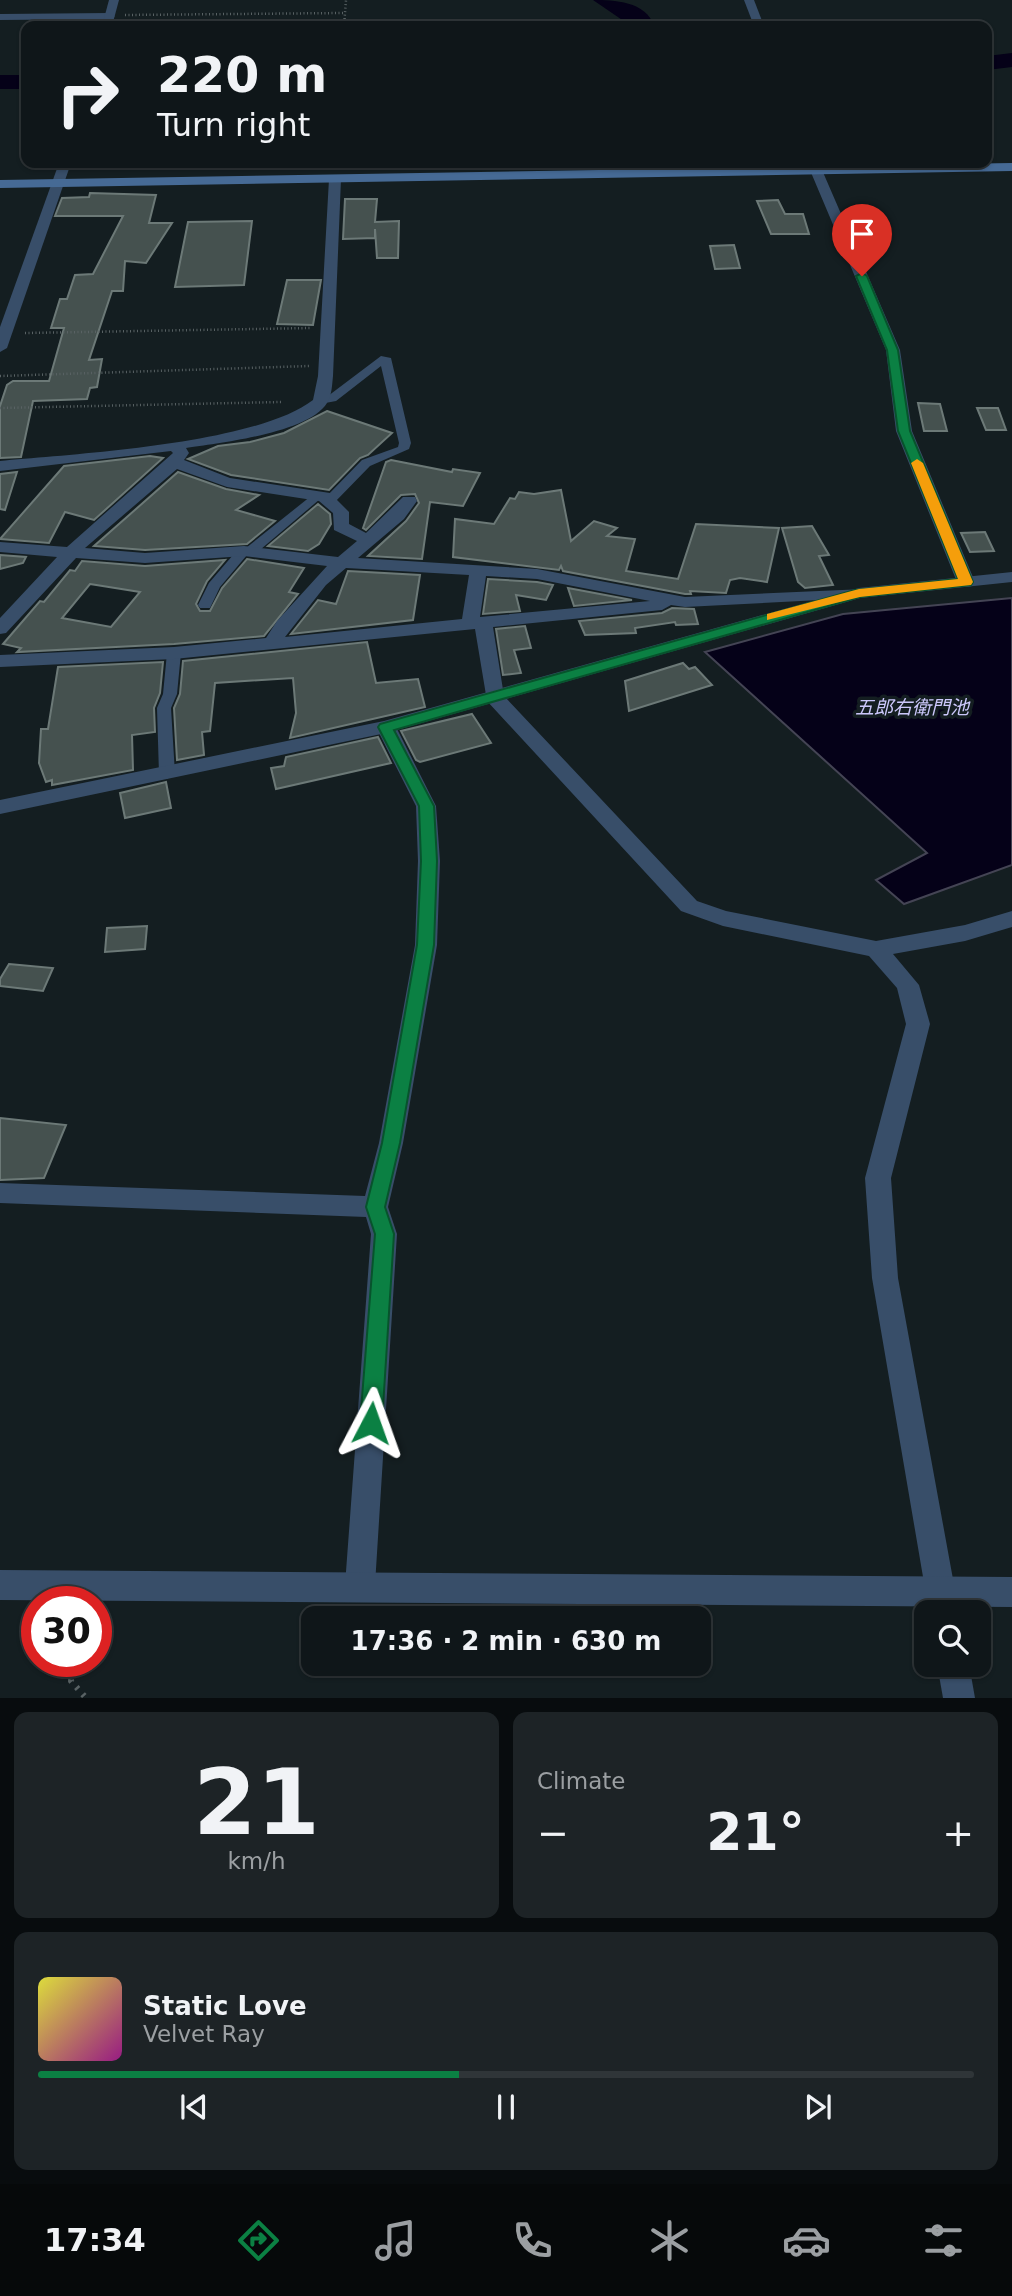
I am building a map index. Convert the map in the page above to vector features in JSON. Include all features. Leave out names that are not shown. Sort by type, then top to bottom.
[{"type":"main road","points":[[992,167],[1012,167]]},
{"type":"main road","points":[[0,184],[776,168]]},
{"type":"street","points":[[0,17],[109,21],[114,0]]},
{"type":"street","points":[[749,0],[757,21]]},
{"type":"street","points":[[0,348],[64,168]]},
{"type":"street","points":[[816,168],[893,350],[904,431],[966,582]]},
{"type":"street","points":[[0,466],[175,454],[289,421],[314,409],[320,401],[324,366],[335,179]]},
{"type":"street","points":[[175,454],[227,482],[323,499],[341,512],[340,526],[367,540]]},
{"type":"street","points":[[0,629],[71,554],[175,454]]},
{"type":"street","points":[[273,642],[298,608],[340,562],[409,501]]},
{"type":"street","points":[[0,547],[145,558],[246,552],[340,562],[537,574],[685,602]]},
{"type":"street","points":[[478,571],[477,624],[494,682],[494,697],[689,906],[723,918],[876,949],[964,933],[1012,919]]},
{"type":"street","points":[[0,661],[174,653],[685,602],[859,593],[1012,577]]},
{"type":"street","points":[[0,807],[386,727],[859,593]]},
{"type":"street","points":[[360,1585],[384,1234],[375,1207],[391,1143],[425,945],[429,861],[426,806],[386,727]]},
{"type":"street","points":[[876,949],[908,985],[918,1024],[878,1178],[885,1278],[942,1600]]},
{"type":"street","points":[[0,1193],[375,1207]]},
{"type":"street","points":[[0,1585],[360,1585],[914,1600]]},
{"type":"street","points":[[950,1600],[1012,1592]]},
{"type":"street","points":[[955,1677],[959,1698]]},
{"type":"lane","points":[[205,605],[214,586],[246,552],[323,499],[366,463],[403,449],[405,443],[385,358],[332,399],[320,401]]},
{"type":"lane","points":[[167,774],[164,708],[170,694],[174,653]]},
{"type":"path","points":[[344,21],[346,0]]},
{"type":"path","points":[[109,21],[344,13]]},
{"type":"path","points":[[5,333],[326,328]]},
{"type":"path","points":[[0,376],[324,366]]},
{"type":"path","points":[[0,408],[320,401]]},
{"type":"path","points":[[72,1677],[71,1681],[86,1698]]},
{"type":"water","name":"五郎右衛門池","points":[[1012,598],[1012,865],[904,904],[876,880],[927,853],[705,652],[843,614]]},
{"type":"building","points":[[90,193],[156,195],[149,223],[172,223],[146,263],[125,261],[123,291],[112,291],[89,360],[102,359],[97,387],[90,388],[87,399],[33,401],[21,457],[0,458],[0,406],[7,385],[13,381],[49,381],[64,328],[51,328],[60,299],[67,299],[75,275],[93,274],[123,216],[55,216],[62,198],[89,197]]},
{"type":"building","points":[[345,199],[377,199],[375,222],[399,221],[398,258],[377,258],[375,229],[375,238],[343,239]]},
{"type":"building","points":[[778,200],[785,214],[803,214],[809,234],[771,234],[757,201]]},
{"type":"building","points":[[252,221],[244,285],[175,287],[188,222]]},
{"type":"building","points":[[734,245],[740,268],[715,269],[710,246]]},
{"type":"building","points":[[287,280],[321,280],[313,325],[277,324]]},
{"type":"building","points":[[918,403],[940,404],[947,431],[924,431]]},
{"type":"building","points":[[977,408],[998,408],[1006,430],[986,430]]},
{"type":"building","points":[[327,411],[392,433],[368,455],[360,458],[329,490],[231,475],[188,459],[218,446],[250,442],[284,433]]},
{"type":"building","points":[[150,456],[163,458],[94,520],[65,512],[49,543],[0,539],[64,466]]},
{"type":"building","points":[[391,460],[452,472],[453,469],[480,473],[463,506],[430,502],[422,559],[368,556],[406,521],[419,503],[415,494],[401,495],[366,530],[363,528],[386,462]]},
{"type":"building","points":[[17,472],[5,510],[0,509],[0,474]]},
{"type":"building","points":[[178,472],[226,489],[259,495],[236,510],[275,521],[247,544],[145,550],[94,546]]},
{"type":"building","points":[[561,490],[571,541],[594,521],[617,528],[607,536],[635,539],[626,571],[678,579],[696,524],[779,528],[767,582],[740,578],[730,580],[726,593],[690,591],[691,594],[685,594],[563,571],[561,566],[559,570],[453,557],[455,519],[494,524],[510,498],[515,499],[519,492],[534,494]]},
{"type":"building","points":[[318,504],[330,514],[331,524],[319,544],[308,551],[268,546]]},
{"type":"building","points":[[812,526],[829,555],[819,556],[833,585],[805,588],[798,582],[782,528]]},
{"type":"building","points":[[985,532],[994,551],[970,552],[961,533]]},
{"type":"building","points":[[0,555],[26,557],[23,563],[0,569]]},
{"type":"building","points":[[247,559],[304,568],[289,592],[298,594],[264,636],[174,644],[17,652],[21,648],[3,644],[40,601],[44,602],[70,570],[75,571],[82,561],[145,566],[225,560],[207,581],[196,604],[200,611],[210,611],[222,588]],"holes":[[[90,584],[140,592],[111,627],[62,618]]]},
{"type":"building","points":[[348,571],[420,575],[413,620],[291,634],[318,600],[336,604]]},
{"type":"building","points":[[488,579],[553,585],[546,600],[516,595],[520,611],[483,614]]},
{"type":"building","points":[[568,588],[632,600],[574,606]]},
{"type":"building","points":[[672,608],[694,609],[698,624],[676,625],[675,622],[635,628],[636,633],[585,635],[579,621],[662,613]]},
{"type":"building","points":[[525,626],[531,648],[514,650],[521,673],[503,675],[496,629]]},
{"type":"building","points":[[367,642],[376,683],[418,679],[425,707],[290,738],[296,713],[293,678],[215,683],[210,731],[202,732],[204,755],[177,760],[174,708],[180,694],[183,661]]},
{"type":"building","points":[[163,662],[160,693],[154,708],[155,732],[132,735],[133,770],[52,785],[52,780],[46,782],[39,763],[41,729],[48,729],[58,667]]},
{"type":"building","points":[[683,663],[689,669],[695,667],[712,685],[629,711],[625,681]]},
{"type":"building","points":[[472,714],[491,743],[420,762],[416,760],[401,731]]},
{"type":"building","points":[[378,737],[391,763],[276,789],[271,768],[284,766],[286,757]]},
{"type":"building","points":[[166,782],[171,808],[125,818],[120,793]]},
{"type":"building","points":[[147,926],[145,949],[105,952],[107,928]]},
{"type":"building","points":[[9,964],[53,968],[43,991],[0,986],[0,979]]},
{"type":"building","points":[[0,1118],[66,1125],[44,1178],[0,1180]]},
{"type":"waterway","points":[[604,0],[641,21]]},
{"type":"waterway","points":[[992,62],[1012,60]]},
{"type":"waterway","points":[[0,82],[21,82]]},
{"type":"slow traffic","points":[[771,617],[859,593],[966,582],[917,463]]},
{"type":"route","points":[[371,1423],[384,1234],[375,1207],[391,1143],[425,945],[429,861],[426,806],[386,727],[859,593],[966,582],[904,431],[893,350],[862,276]]}]
